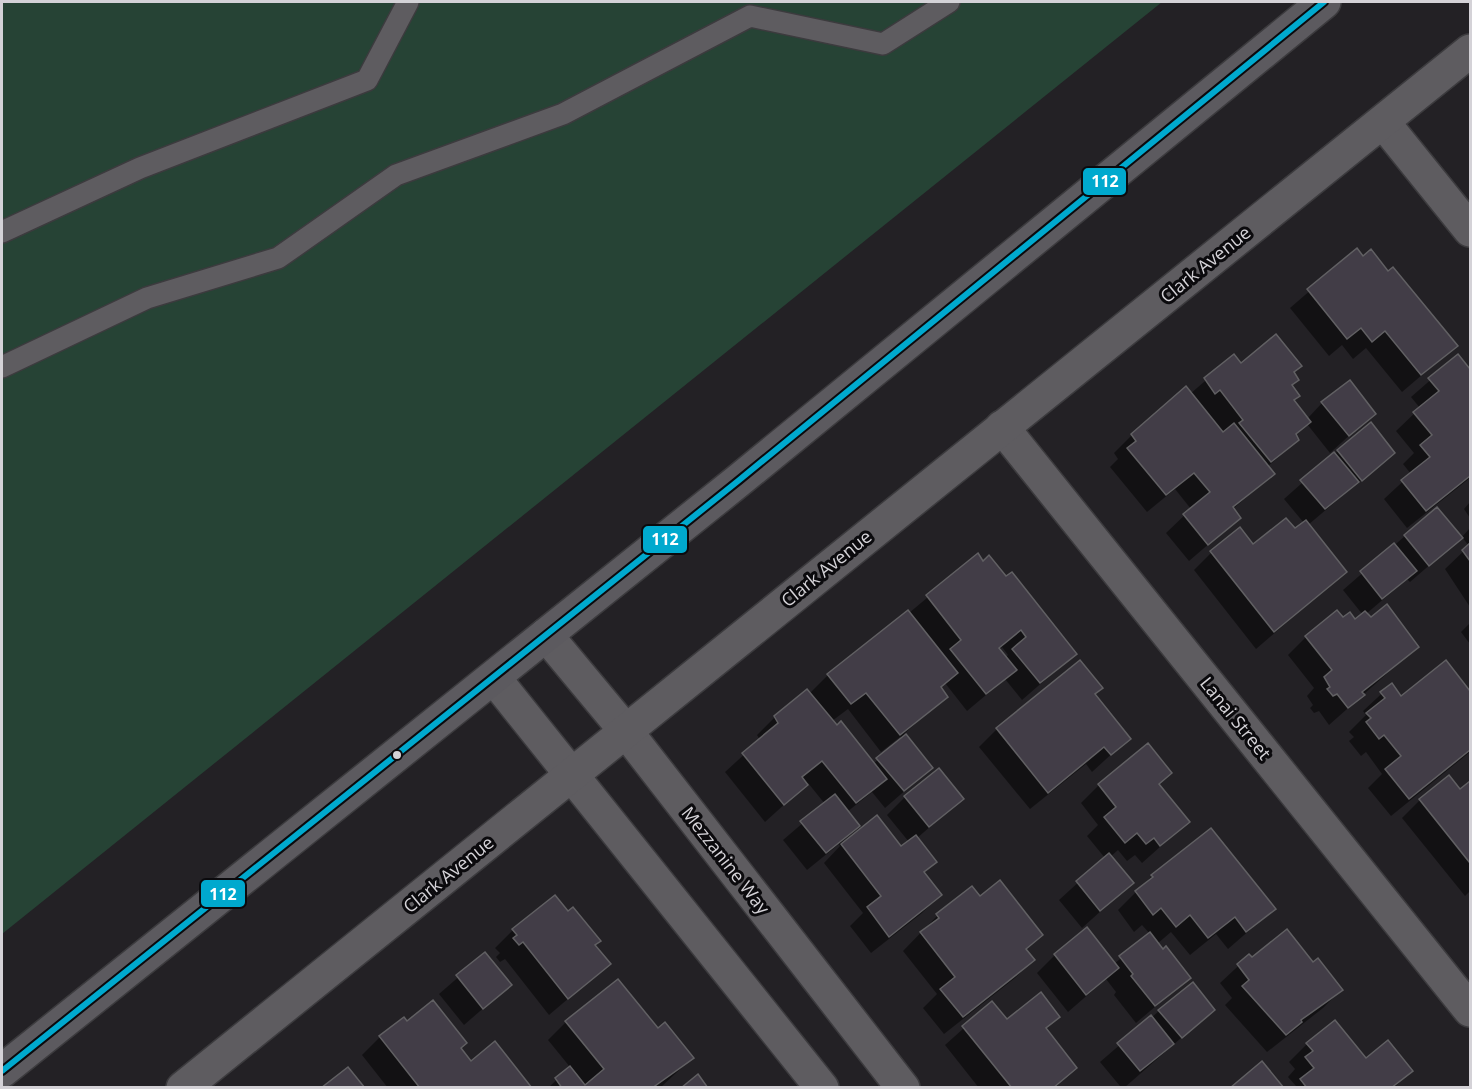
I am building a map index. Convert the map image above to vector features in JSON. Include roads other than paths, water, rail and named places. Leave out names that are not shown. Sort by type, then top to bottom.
[{"type":"main road","points":[[2,1071],[494,678],[1324,2]]},
{"type":"street","name":"Clark Avenue","points":[[183,1088],[1470,51]]},
{"type":"street","points":[[1383,122],[1470,230]]},
{"type":"street","name":"Lanai Street","points":[[1002,427],[1470,1010]]},
{"type":"street","name":"Mezzanine Way","points":[[546,635],[625,730],[903,1088]]},
{"type":"street","points":[[494,678],[822,1088]]},
{"type":"lane","points":[[2,232],[140,168],[367,80],[408,2]]},
{"type":"lane","points":[[2,367],[147,298],[278,258],[396,175],[563,114],[750,16],[883,44],[949,2]]}]
